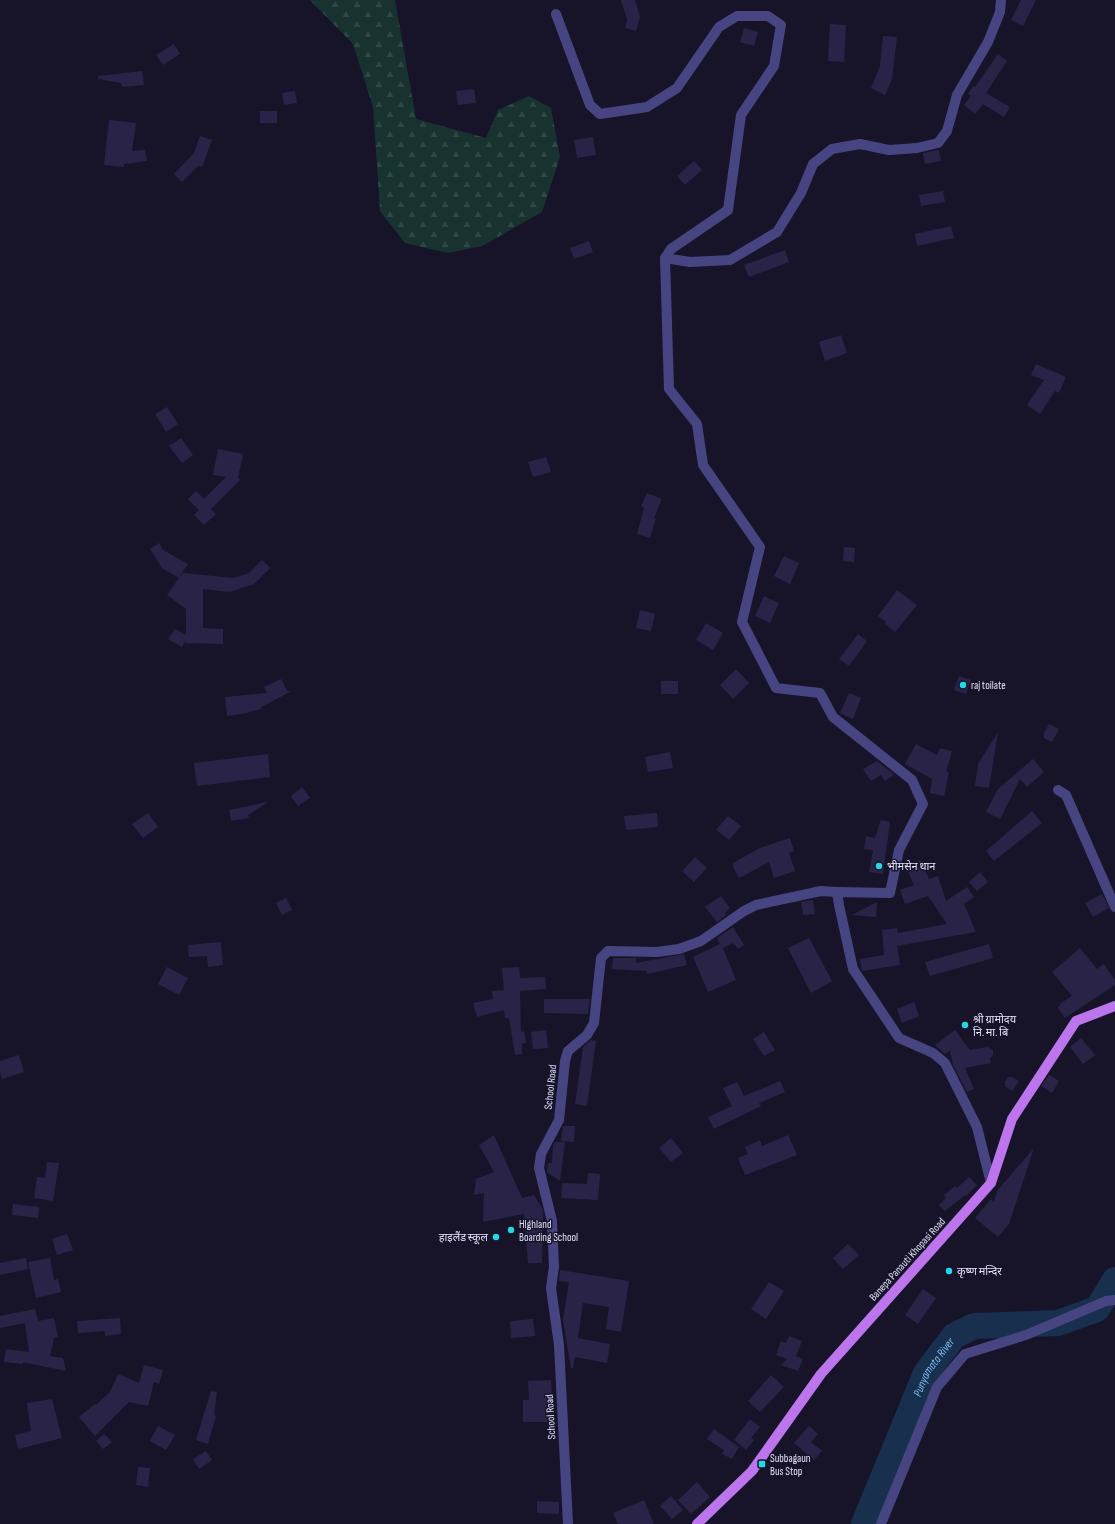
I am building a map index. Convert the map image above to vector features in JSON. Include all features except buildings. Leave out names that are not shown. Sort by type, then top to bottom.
[{"type":"main road","name":"Banepa Panauti Khopasi Road","points":[[697,1524],[752,1471],[821,1374],[991,1183],[1012,1119],[1076,1021],[1115,1006]]},
{"type":"street","points":[[556,14],[590,105],[600,114],[647,107],[677,88],[719,27],[737,16],[768,16],[781,25],[774,66],[741,115],[728,210],[671,249],[665,258],[690,262],[730,260],[777,232],[801,193],[813,164],[832,149],[860,144],[889,150],[917,148],[938,143],[948,131],[956,95],[988,42],[1000,12],[1001,0]]},
{"type":"street","name":"School Road","points":[[568,1524],[559,1345],[551,1288],[554,1268],[552,1221],[539,1168],[541,1154],[559,1120],[565,1061],[568,1050],[587,1035],[594,1023],[601,958],[608,951],[623,950],[657,952],[679,949],[701,941],[744,911],[756,905],[821,891],[890,893],[899,850],[923,804],[912,780],[833,717],[820,693],[776,688],[742,622],[760,547],[703,465],[697,424],[669,389],[665,258]]},
{"type":"street","points":[[1058,790],[1066,795],[1115,907]]},
{"type":"street","points":[[837,892],[853,968],[899,1038],[933,1053],[945,1063],[977,1127],[991,1183]]},
{"type":"street","points":[[881,1524],[937,1387],[966,1354],[1026,1335],[1106,1300],[1115,1300]]},
{"type":"green space","points":[[310,0],[395,0],[416,119],[486,138],[498,110],[529,96],[551,108],[560,157],[542,212],[482,246],[448,253],[405,243],[380,211],[373,107],[353,44]]},
{"type":"waterway","name":"Punyamata River","points":[[864,1524],[926,1373],[954,1336],[974,1326],[1058,1323],[1097,1309],[1115,1280]]},
{"type":"place","name":"raj toilate","points":[[963,685]]},
{"type":"place","name":"भीमसेन थान","points":[[879,866]]},
{"type":"place","name":"श्री ग्रामोदय नि. मा. बि","points":[[965,1025]]},
{"type":"place","name":"HIghland Boarding School","points":[[511,1230]]},
{"type":"place","name":"हाइलैंड स्कूल","points":[[496,1237]]},
{"type":"place","name":"कृष्ण मन्दिर","points":[[949,1271]]},
{"type":"place","name":"Subbagaun Bus Stop","points":[[762,1464]]}]
